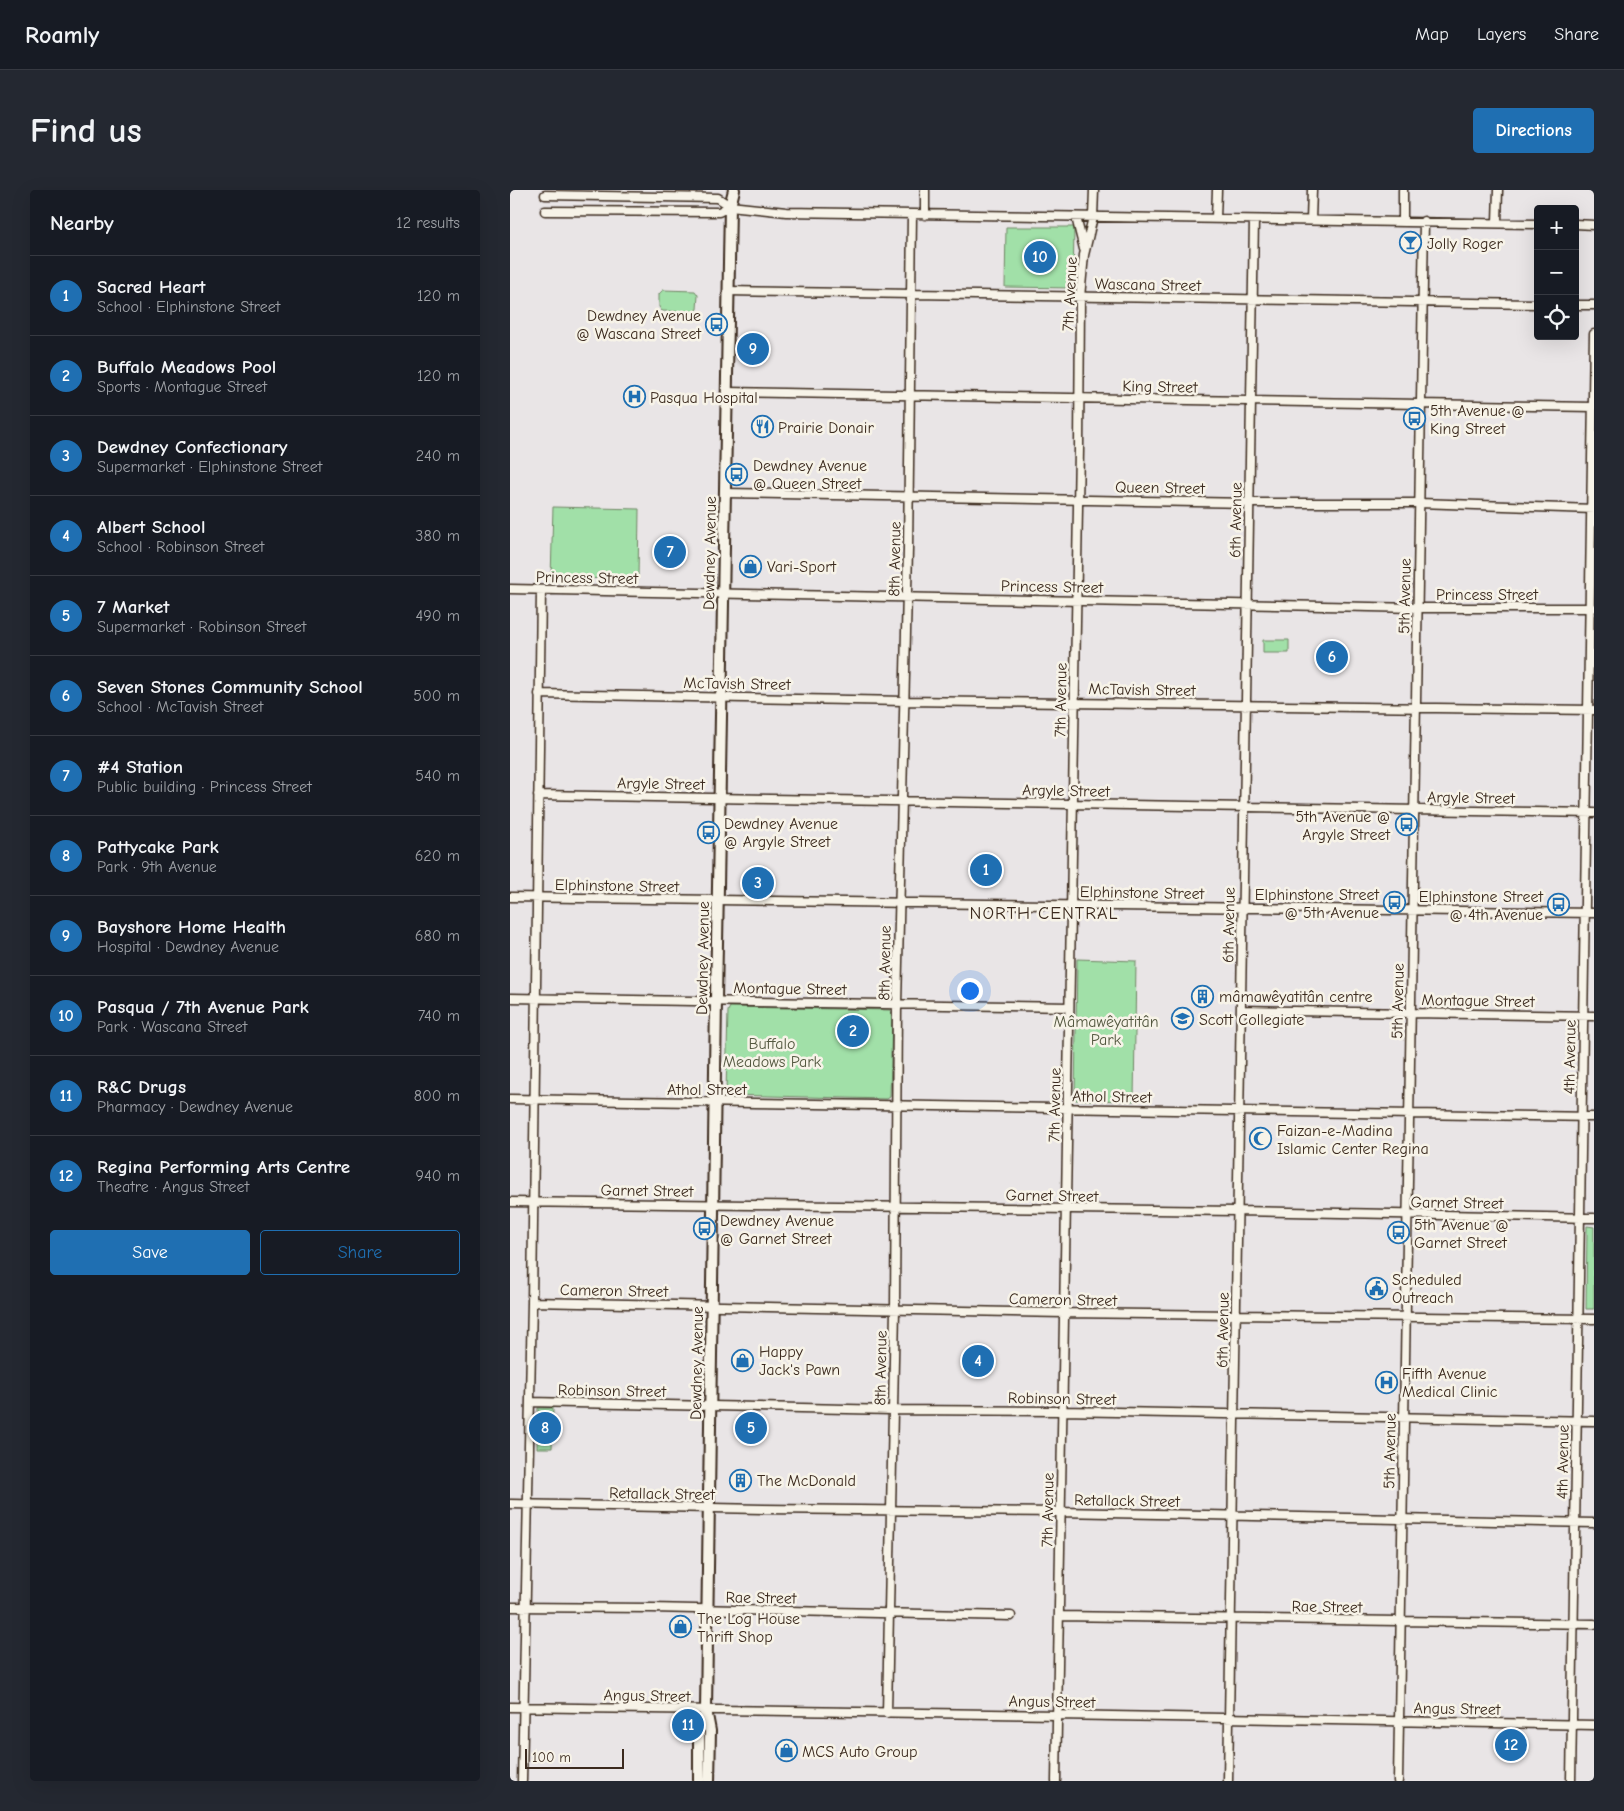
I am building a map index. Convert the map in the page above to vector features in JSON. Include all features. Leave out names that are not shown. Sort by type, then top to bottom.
[{"type":"main road","name":"Dewdney Avenue","points":[[725,190],[730,206]]},
{"type":"main road","name":"Dewdney Avenue","points":[[709,1781],[710,1732],[706,1710],[714,1102],[728,291],[730,206],[734,190]]},
{"type":"main road","name":"Dewdney Avenue","points":[[699,1781],[699,1731],[706,1710]]},
{"type":"street","points":[[925,190],[925,215]]},
{"type":"street","name":"7th Avenue","points":[[1056,1781],[1080,297],[1085,252],[1093,217],[1094,190]]},
{"type":"street","points":[[1216,218],[1217,190]]},
{"type":"street","points":[[1311,220],[1312,190]]},
{"type":"street","points":[[1403,190],[1403,220]]},
{"type":"street","points":[[1497,222],[1498,190]]},
{"type":"street","points":[[545,195],[718,198],[730,206],[786,212],[1254,220],[1403,220],[1534,224]]},
{"type":"street","points":[[545,211],[719,212],[730,206]]},
{"type":"street","name":"8th Avenue","points":[[887,1713],[895,1309],[897,1004],[907,598],[912,214]]},
{"type":"street","points":[[1076,217],[1085,252]]},
{"type":"street","name":"6th Avenue","points":[[1228,1781],[1254,220]]},
{"type":"street","name":"5th Avenue","points":[[1398,1781],[1424,221]]},
{"type":"street","points":[[1579,224],[1594,225]]},
{"type":"street","name":"Wascana Street","points":[[728,291],[1534,304]]},
{"type":"street","points":[[1579,305],[1594,305]]},
{"type":"street","name":"4th Avenue","points":[[1571,1781],[1585,913],[1590,813],[1594,334]]},
{"type":"street","name":"King Street","points":[[727,392],[1593,407]]},
{"type":"street","name":"Queen Street","points":[[725,493],[1249,503],[1419,503],[1593,508]]},
{"type":"street","name":"Princess Street","points":[[510,590],[1417,608],[1592,608]]},
{"type":"street","points":[[522,1781],[534,1202],[541,590]]},
{"type":"street","name":"McTavish Street","points":[[539,694],[1591,710]]},
{"type":"street","name":"Argyle Street","points":[[538,795],[1590,813]]},
{"type":"street","name":"Elphinstone Street","points":[[510,896],[1594,914]]},
{"type":"street","name":"Montague Street","points":[[510,998],[1069,1007]]},
{"type":"street","name":"Montague Street","points":[[1241,1010],[1594,1016]]},
{"type":"street","name":"Athol Street","points":[[510,1099],[1594,1117]]},
{"type":"street","name":"Garnet Street","points":[[510,1202],[1238,1211],[1594,1218]]},
{"type":"street","name":"Cameron Street","points":[[532,1302],[1064,1313],[1594,1319]]},
{"type":"street","name":"Robinson Street","points":[[530,1402],[892,1410],[1062,1411],[1594,1421]]},
{"type":"street","name":"Retallack Street","points":[[510,1504],[1060,1512],[1594,1523]]},
{"type":"street","name":"Rae Street","points":[[510,1607],[707,1609],[1011,1616]]},
{"type":"street","name":"Rae Street","points":[[1059,1616],[1594,1624]]},
{"type":"street","name":"Angus Street","points":[[510,1707],[1594,1725]]},
{"type":"green space","points":[[1006,227],[1074,227],[1073,288],[1005,287]]},
{"type":"green space","points":[[663,290],[695,291],[698,295],[697,309],[693,312],[662,311],[659,307],[659,294]]},
{"type":"green space","points":[[553,507],[639,509],[638,579],[551,578]]},
{"type":"green space","points":[[1263,640],[1289,640],[1289,653],[1263,653]]},
{"type":"green space","name":"Mâmawêyatitân Park","points":[[1077,959],[1136,961],[1134,1101],[1075,1100]]},
{"type":"green space","name":"Buffalo Meadows Park","points":[[730,1007],[890,1010],[892,1013],[890,1097],[887,1099],[730,1095],[726,1091],[728,1011]]},
{"type":"green space","points":[[1587,1226],[1594,1227],[1594,1309],[1586,1309]]},
{"type":"green space","points":[[538,1408],[553,1408],[552,1448],[537,1448]]},
{"type":"water","points":[[842,1023],[864,1024],[864,1039],[842,1039]]},
{"type":"place","name":"Jolly Roger","points":[[1411,243]]},
{"type":"place","name":"Pasqua / 7th Avenue Park","points":[[1040,257]]},
{"type":"place","name":"Dewdney Avenue @ Wascana Street","points":[[717,324]]},
{"type":"place","name":"Bayshore Home Health","points":[[753,349]]},
{"type":"place","name":"Pasqua Hospital","points":[[634,397]]},
{"type":"place","name":"5th Avenue @ King Street","points":[[1414,419]]},
{"type":"place","name":"Prairie Donair","points":[[762,427]]},
{"type":"place","name":"Dewdney Avenue @ Queen Street","points":[[737,474]]},
{"type":"place","name":"#4 Station","points":[[670,552]]},
{"type":"place","name":"Vari-Sport","points":[[751,566]]},
{"type":"place","name":"Seven Stones Community School","points":[[1332,657]]},
{"type":"place","name":"5th Avenue @ Argyle Street","points":[[1406,825]]},
{"type":"place","name":"Dewdney Avenue @ Argyle Street","points":[[708,832]]},
{"type":"place","name":"Sacred Heart","points":[[986,870]]},
{"type":"place","name":"Dewdney Confectionary","points":[[758,883]]},
{"type":"place","name":"Elphinstone Street @ 5th Avenue","points":[[1395,903]]},
{"type":"place","name":"Elphinstone Street @ 4th Avenue","points":[[1559,905]]},
{"type":"place","name":"mâmawêyatitân centre","points":[[1203,996]]},
{"type":"place","name":"Scott Collegiate","points":[[1183,1019]]},
{"type":"place","name":"Buffalo Meadows Pool","points":[[853,1031]]},
{"type":"place","name":"Faizan-e-Madina Islamic Center Regina","points":[[1261,1139]]},
{"type":"place","name":"Dewdney Avenue @ Garnet Street","points":[[704,1229]]},
{"type":"place","name":"5th Avenue @ Garnet Street","points":[[1398,1233]]},
{"type":"place","name":"Scheduled Outreach","points":[[1376,1288]]},
{"type":"place","name":"Happy Jack's Pawn","points":[[743,1360]]},
{"type":"place","name":"Albert School","points":[[978,1361]]},
{"type":"place","name":"Fifth Avenue Medical Clinic","points":[[1386,1382]]},
{"type":"place","name":"Pattycake Park","points":[[545,1428]]},
{"type":"place","name":"7 Market","points":[[751,1428]]},
{"type":"place","name":"The McDonald","points":[[741,1480]]},
{"type":"place","name":"The Log House Thrift Shop","points":[[681,1627]]},
{"type":"place","name":"R&C Drugs","points":[[688,1725]]},
{"type":"place","name":"Regina Performing Arts Centre","points":[[1511,1745]]},
{"type":"place","name":"MCS Auto Group","points":[[786,1751]]},
{"type":"district","name":"NORTH CENTRAL","points":[[1044,913]]}]
